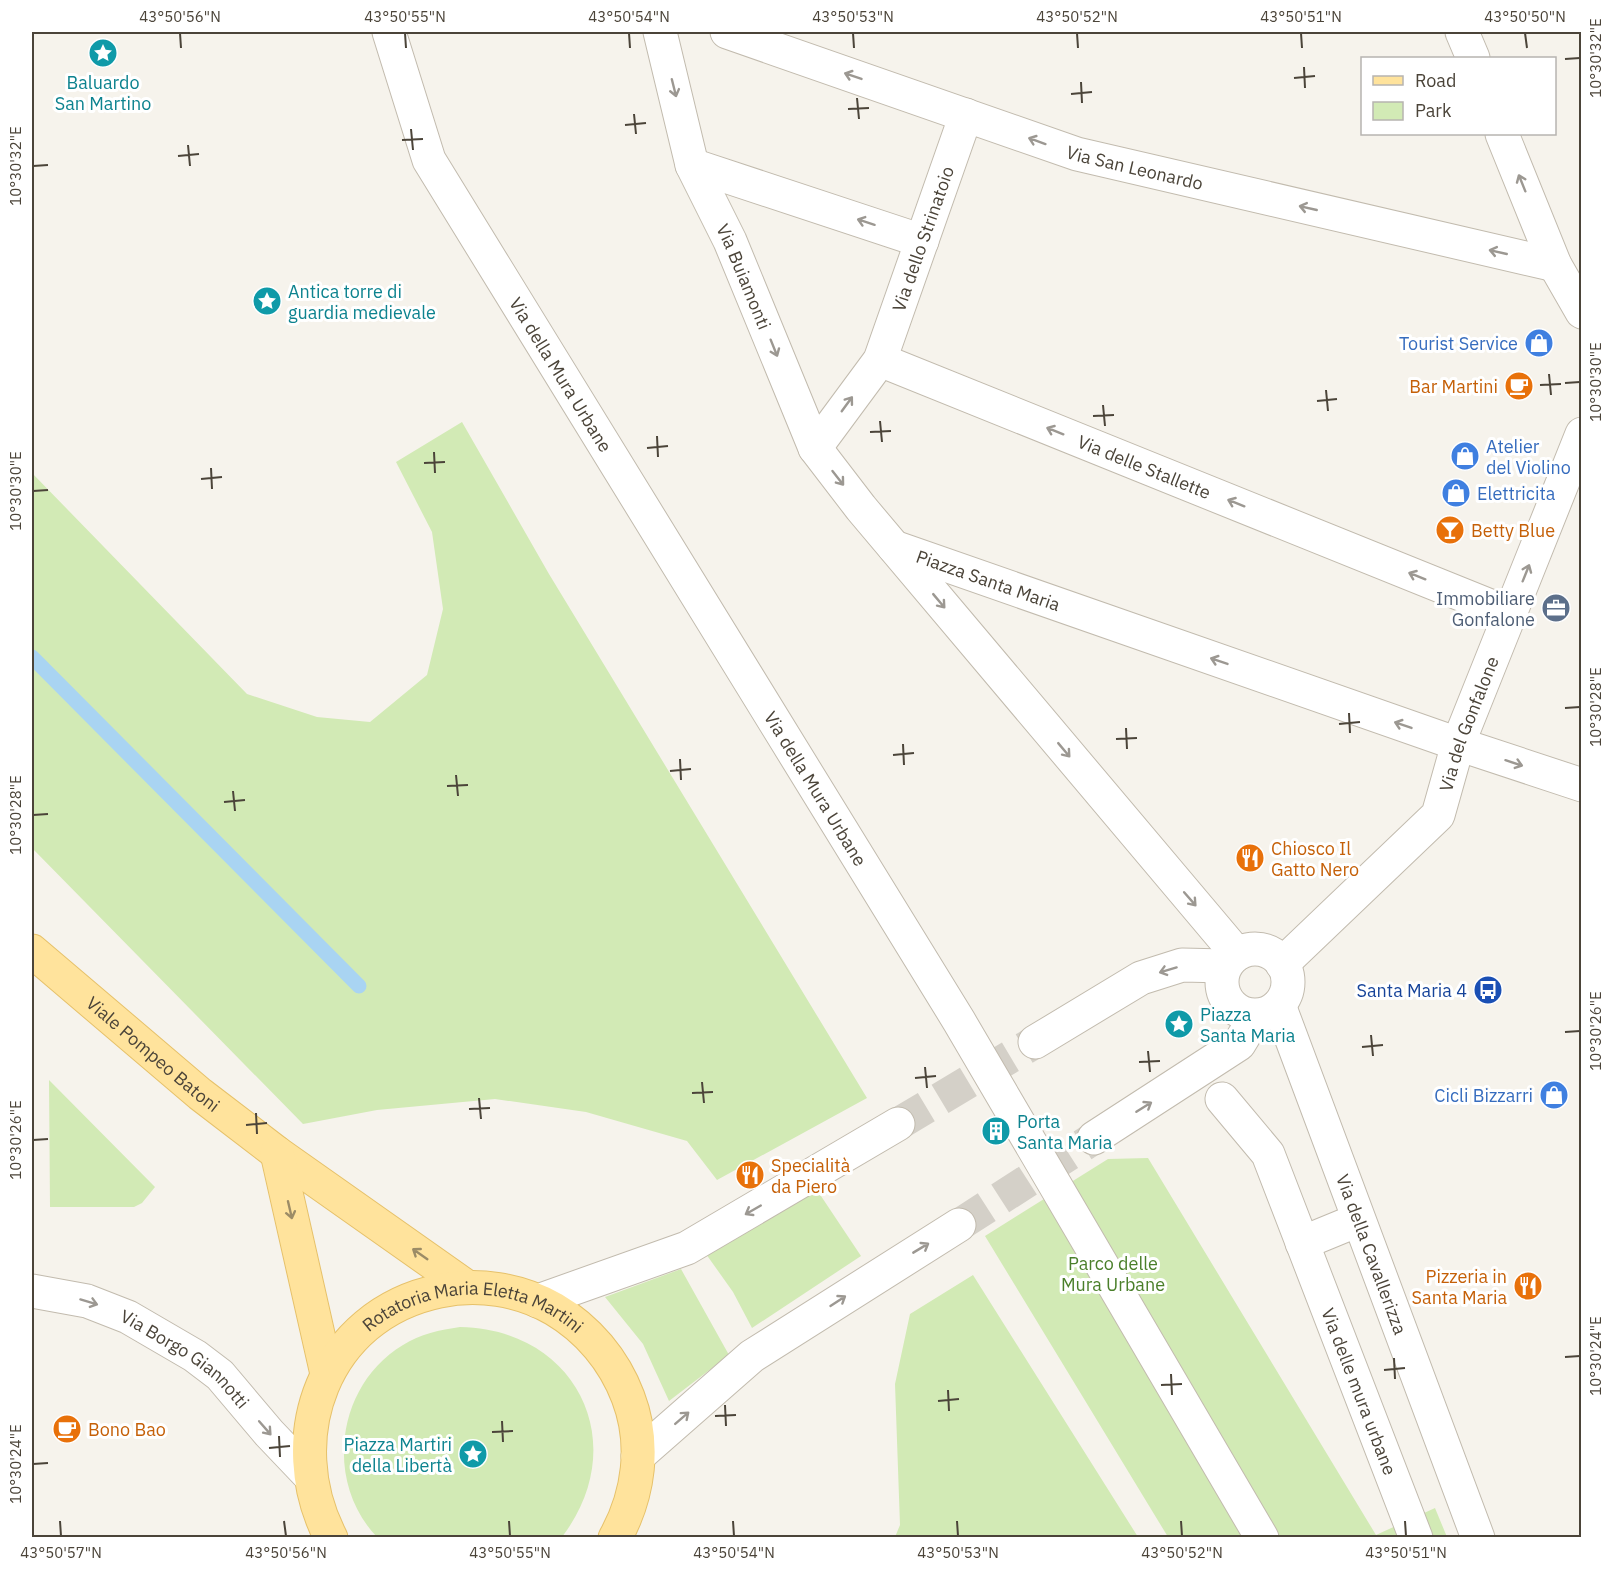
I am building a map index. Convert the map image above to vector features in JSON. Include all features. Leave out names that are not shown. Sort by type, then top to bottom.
[{"type":"main road","name":"Viale Pompeo Batoni","points":[[32,951],[200,1094],[277,1153],[467,1287]]},
{"type":"main road","points":[[277,1153],[327,1374]]},
{"type":"main road","name":"Rotatoria Maria Eletta Martini","points":[[331,1538],[313,1496],[308,1452],[311,1423],[327,1374],[348,1345],[381,1316],[420,1296],[467,1287],[506,1291],[538,1301],[572,1320],[594,1340],[612,1363],[631,1405],[638,1456],[632,1501],[615,1538]]},
{"type":"street","name":"Via della Mura Urbane","points":[[389,32],[429,160],[959,1021],[1262,1538]]},
{"type":"street","name":"Via Buiamonti","points":[[660,32],[692,165],[730,241],[815,448],[861,508]]},
{"type":"street","name":"Via San Leonardo","points":[[727,32],[1077,154],[1555,265]]},
{"type":"street","points":[[1462,32],[1473,57]]},
{"type":"street","name":"Via dello Strinatoio","points":[[879,360],[966,115]]},
{"type":"street","points":[[1502,135],[1555,265],[1581,312]]},
{"type":"street","points":[[692,165],[922,241]]},
{"type":"street","points":[[815,448],[879,360]]},
{"type":"street","name":"Via delle Stallette","points":[[879,360],[1510,614]]},
{"type":"street","name":"Via del Gonfalone","points":[[1282,964],[1438,815],[1458,744],[1581,434]]},
{"type":"street","name":"Piazza Santa Maria","points":[[861,508],[1231,960]]},
{"type":"street","name":"Piazza Santa Maria","points":[[893,546],[1581,785]]},
{"type":"street","points":[[1035,1042],[1141,978],[1182,965],[1231,960],[1253,949],[1262,949],[1277,957],[1282,964],[1288,981],[1284,997],[1268,1010],[1239,1044],[1095,1138]]},
{"type":"street","points":[[1231,960],[1222,984],[1227,1000],[1239,1012],[1268,1010]]},
{"type":"street","name":"Via della Cavallerizza","points":[[1268,1010],[1359,1220],[1478,1538]]},
{"type":"street","name":"Via delle mura urbane","points":[[1222,1099],[1236,1119],[1268,1154],[1416,1538]]},
{"type":"street","points":[[538,1301],[687,1248],[898,1124]]},
{"type":"street","points":[[1302,1243],[1359,1220]]},
{"type":"street","points":[[638,1456],[752,1356],[959,1225]]},
{"type":"street","name":"Via Borgo Giannotti","points":[[32,1291],[87,1301],[108,1309],[128,1317],[195,1356],[220,1376],[268,1433],[309,1475]]},
{"type":"green space","points":[[462,422],[549,574],[867,1098],[717,1180],[687,1141],[586,1112],[495,1099],[377,1110],[303,1124],[32,848],[32,473],[247,694],[317,717],[370,722],[427,675],[443,609],[432,532],[396,462]]},
{"type":"green space","points":[[49,1080],[155,1187],[142,1203],[134,1207],[50,1207]]},
{"type":"green space","name":"Parco delle Mura Urbane","points":[[1148,1158],[1376,1535],[1435,1508],[1447,1537],[1168,1537],[985,1236],[1108,1159]]},
{"type":"green space","points":[[817,1190],[861,1256],[752,1328],[733,1292],[706,1254]]},
{"type":"green space","points":[[681,1269],[729,1355],[669,1401],[643,1344],[605,1297]]},
{"type":"green space","points":[[973,1275],[1138,1537],[895,1537],[900,1525],[895,1384],[910,1314]]},
{"type":"green space","points":[[460,1327],[501,1333],[535,1348],[562,1370],[582,1398],[592,1430],[592,1465],[583,1501],[562,1537],[377,1537],[360,1515],[349,1489],[344,1463],[345,1435],[351,1409],[363,1384],[380,1362],[403,1345],[430,1333]]},
{"type":"waterway","points":[[32,657],[359,986]]},
{"type":"tunnel","points":[[898,1124],[1035,1042]]},
{"type":"tunnel","points":[[959,1225],[1094,1138]]},
{"type":"place","name":"Baluardo San Martino","points":[[103,53]]},
{"type":"place","name":"Antica torre di guardia medievale","points":[[267,301]]},
{"type":"place","name":"Tourist Service","points":[[1539,343]]},
{"type":"place","name":"Bar Martini","points":[[1519,386]]},
{"type":"place","name":"Atelier del Violino","points":[[1465,456]]},
{"type":"place","name":"Elettricita","points":[[1456,493]]},
{"type":"place","name":"Betty Blue","points":[[1450,530]]},
{"type":"place","name":"Immobiliare Gonfalone","points":[[1556,608]]},
{"type":"place","name":"Chiosco Il Gatto Nero","points":[[1250,858]]},
{"type":"place","name":"Santa Maria 4","points":[[1488,990]]},
{"type":"place","name":"Piazza Santa Maria","points":[[1179,1024]]},
{"type":"place","name":"Cicli Bizzarri","points":[[1554,1095]]},
{"type":"place","name":"Porta Santa Maria","points":[[996,1131]]},
{"type":"place","name":"Specialità da Piero","points":[[750,1175]]},
{"type":"place","name":"Pizzeria in Santa Maria","points":[[1528,1286]]},
{"type":"place","name":"Bono Bao","points":[[67,1429]]},
{"type":"place","name":"Piazza Martiri della Libertà","points":[[473,1454]]}]
